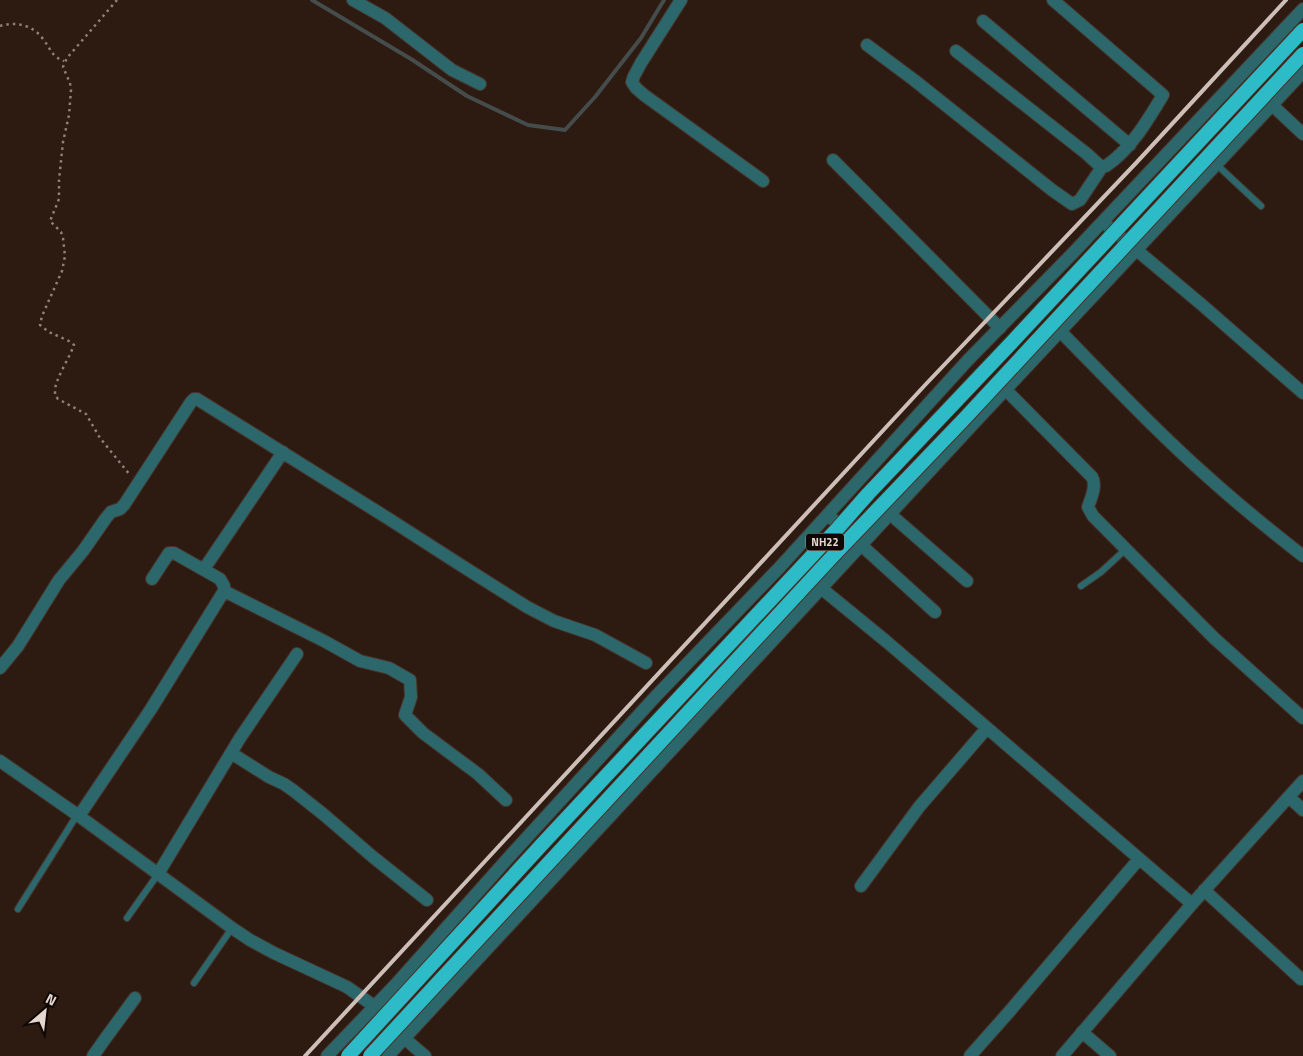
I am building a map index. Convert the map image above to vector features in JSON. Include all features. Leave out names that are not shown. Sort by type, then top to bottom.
[{"type":"highway","name":"NH22","points":[[348,1056],[470,922],[1303,30]]},
{"type":"highway","name":"NH22","points":[[370,1056],[830,559],[966,417],[1303,54]]},
{"type":"street","points":[[353,0],[385,18],[452,70],[480,84]]},
{"type":"street","points":[[681,0],[641,63],[632,82],[644,95],[763,181]]},
{"type":"street","points":[[956,50],[1094,160],[1109,164],[1130,144],[1163,94],[1053,0]]},
{"type":"street","points":[[327,1056],[416,962],[656,696],[828,515],[968,360],[1103,222],[1303,9]]},
{"type":"street","points":[[983,21],[1130,144]]},
{"type":"street","points":[[867,45],[1072,204],[1080,200],[1094,160]]},
{"type":"street","points":[[388,1056],[1005,389],[1303,72]]},
{"type":"street","points":[[1272,105],[1303,134]]},
{"type":"street","points":[[833,160],[1000,328]]},
{"type":"street","points":[[1103,222],[1303,393]]},
{"type":"street","points":[[1060,332],[1209,479],[1303,556]]},
{"type":"street","points":[[1005,389],[1094,480],[1094,486],[1083,507],[1214,638],[1303,718]]},
{"type":"street","points":[[0,668],[18,646],[59,580],[111,512],[122,507],[191,402],[195,399],[283,452],[527,607],[554,621],[595,635],[646,662]]},
{"type":"street","points":[[204,569],[283,452]]},
{"type":"street","points":[[890,514],[967,581]]},
{"type":"street","points":[[828,515],[935,612]]},
{"type":"street","points":[[78,815],[151,709],[224,591],[223,582],[220,579],[172,552],[167,556],[152,579]]},
{"type":"street","points":[[821,588],[888,642],[1192,904]]},
{"type":"street","points":[[224,591],[360,661],[389,668],[410,680],[411,698],[406,715],[423,733],[478,774],[506,800]]},
{"type":"street","points":[[158,874],[231,753],[297,654]]},
{"type":"street","points":[[861,886],[919,807],[987,728]]},
{"type":"street","points":[[231,753],[294,791],[427,900]]},
{"type":"street","points":[[0,761],[78,815],[250,940],[347,986],[374,1006]]},
{"type":"street","points":[[1062,1056],[1204,890],[1303,781]]},
{"type":"street","points":[[1289,797],[1303,810]]},
{"type":"street","points":[[970,1056],[1139,859]]},
{"type":"street","points":[[1204,890],[1301,979]]},
{"type":"street","points":[[416,962],[448,990]]},
{"type":"street","points":[[93,1056],[135,998]]},
{"type":"street","points":[[1082,1032],[1110,1056]]},
{"type":"street","points":[[404,1038],[424,1056]]},
{"type":"lane","points":[[1216,164],[1261,206]]},
{"type":"lane","points":[[1081,586],[1126,549]]},
{"type":"lane","points":[[18,909],[78,815]]},
{"type":"lane","points":[[126,918],[158,874]]},
{"type":"lane","points":[[194,983],[232,928]]},
{"type":"path","points":[[117,0],[64,62],[63,67],[70,83],[71,95],[63,142],[59,199],[50,221],[64,238],[65,256],[62,271],[42,316],[40,325],[44,329],[71,342],[74,346],[57,382],[56,396],[88,416],[100,438],[138,484]]},
{"type":"path","points":[[0,26],[14,23],[32,28],[44,39],[56,58],[64,62]]},
{"type":"waterway","points":[[312,0],[411,59],[467,96],[528,125],[565,130],[595,97],[641,38],[664,0]]},
{"type":"railway","points":[[305,1056],[926,384],[1137,162],[1286,0]]}]
